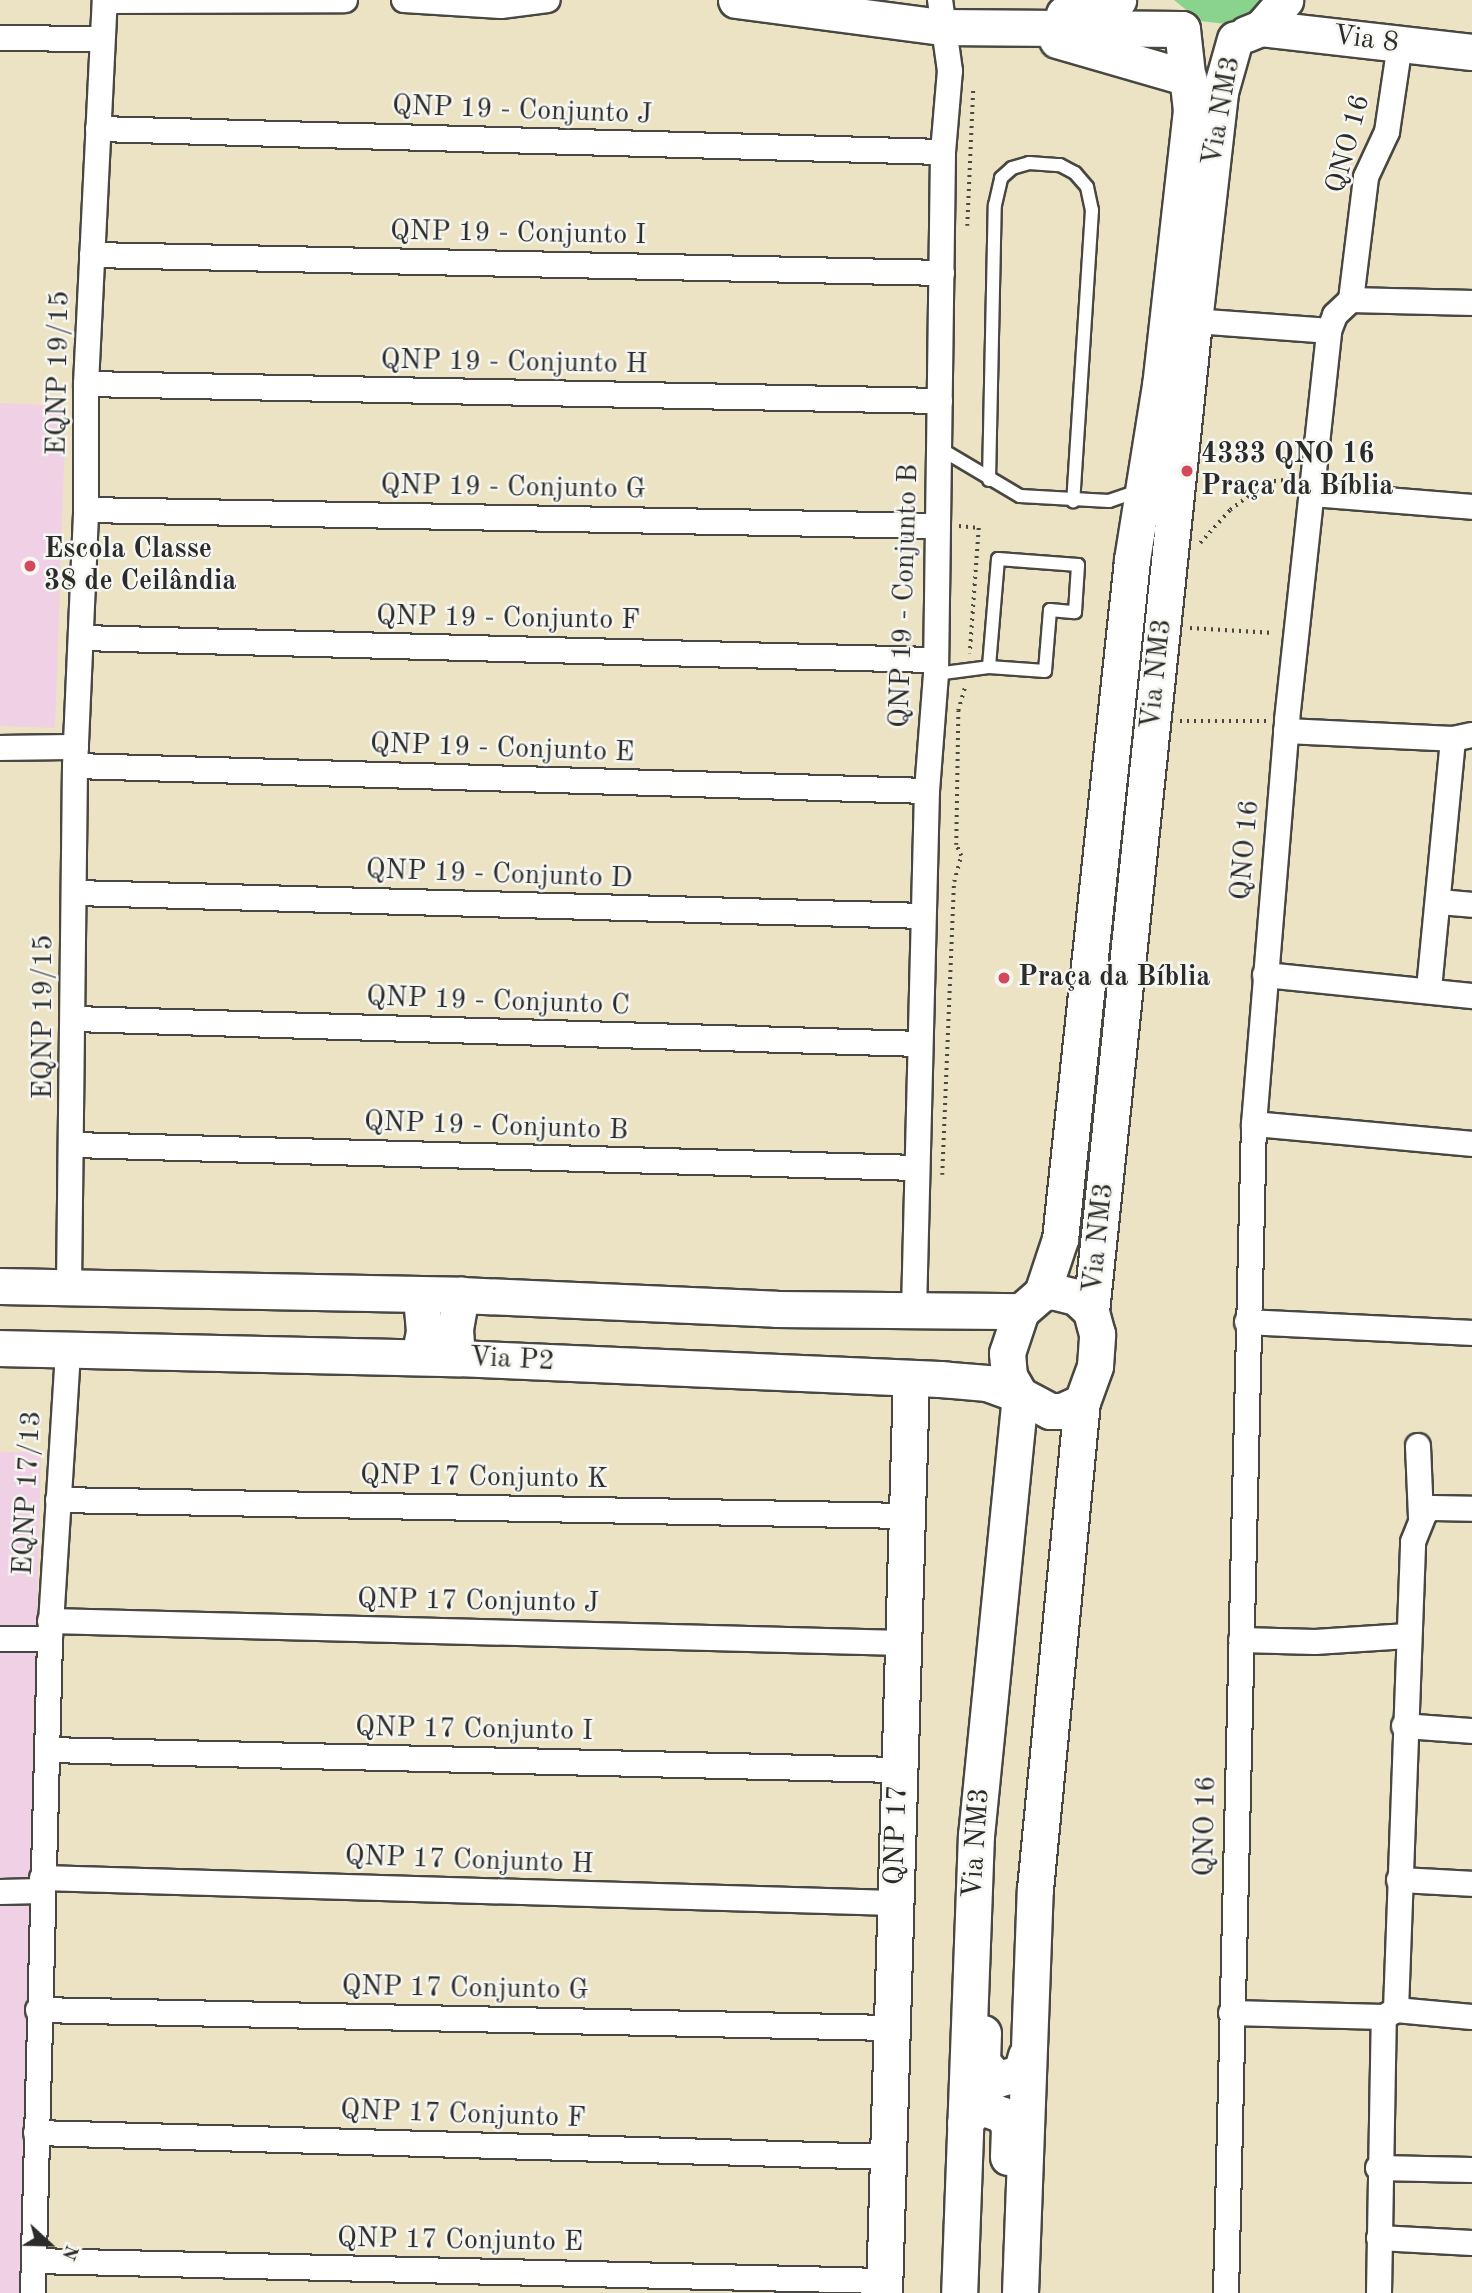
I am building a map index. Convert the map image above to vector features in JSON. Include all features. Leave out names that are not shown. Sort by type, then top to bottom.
[{"type":"main road","points":[[736,0],[941,14],[1006,27],[1189,78]]},
{"type":"main road","points":[[1006,27],[1118,0]]},
{"type":"main road","points":[[1158,0],[1182,29]]},
{"type":"main road","points":[[1248,34],[1285,0]]},
{"type":"main road","name":"Via 8","points":[[1006,27],[1182,29],[1217,40],[1248,34],[1400,44],[1472,52]]},
{"type":"main road","name":"Via NM3","points":[[1032,1302],[1059,1239],[1132,560],[1145,488],[1191,110],[1182,29]]},
{"type":"main road","name":"Via NM3","points":[[1091,1311],[1220,92],[1248,34]]},
{"type":"main road","points":[[0,1286],[461,1295],[914,1311],[1032,1302],[1062,1292],[1091,1311],[1097,1334],[1095,1366],[1082,1402],[1035,1889],[1026,2056],[1020,2293]]},
{"type":"main road","points":[[419,1357],[424,1331],[421,1294]]},
{"type":"main road","points":[[457,1358],[454,1342],[461,1295]]},
{"type":"main road","points":[[1032,1302],[1007,1353],[1009,1376],[1020,1395],[1049,1411],[1062,1411],[1082,1402]]},
{"type":"main road","name":"Via P2","points":[[0,1348],[457,1358],[911,1378],[987,1383],[1020,1395]]},
{"type":"main road","name":"QNP 17","points":[[884,2287],[894,1903],[910,1516],[911,1378]]},
{"type":"main road","name":"Via NM3","points":[[959,2293],[976,1834],[1020,1395]]},
{"type":"main road","points":[[976,1834],[986,1912],[982,2062],[990,2076],[1006,2080],[1021,2073],[1026,2056]]},
{"type":"main road","points":[[964,2123],[972,2113],[990,2108],[1003,2115],[1009,2127],[1005,2240],[1014,2293]]},
{"type":"street","points":[[106,1],[345,0]]},
{"type":"street","points":[[404,0],[502,6],[548,0]]},
{"type":"street","name":"EQNP 19/15","points":[[69,1287],[73,1145],[75,757],[86,510],[86,384],[106,1]]},
{"type":"street","name":"QNP 19 - Conjunto B","points":[[914,1311],[923,916],[939,526],[943,152],[950,71],[941,14]]},
{"type":"street","points":[[0,38],[102,39]]},
{"type":"street","name":"QNO 16","points":[[1226,2293],[1247,1322],[1254,1124],[1265,975],[1286,725],[1329,331],[1335,315],[1351,300],[1366,177],[1387,132],[1400,44]]},
{"type":"street","name":"QNP 19 - Conjunto J","points":[[98,129],[943,152]]},
{"type":"street","name":"QNP 19 - Conjunto I","points":[[92,256],[942,273]]},
{"type":"street","points":[[1351,300],[1472,303]]},
{"type":"street","points":[[1194,321],[1329,331]]},
{"type":"street","name":"QNP 19 - Conjunto H","points":[[86,384],[940,401]]},
{"type":"street","points":[[1312,487],[1472,508]]},
{"type":"street","name":"QNP 19 - Conjunto G","points":[[86,510],[939,526]]},
{"type":"street","name":"QNP 19 - Conjunto F","points":[[81,638],[935,667]]},
{"type":"street","points":[[1286,725],[1463,737],[1429,989]]},
{"type":"street","points":[[0,748],[75,757]]},
{"type":"street","name":"QNP 19 - Conjunto E","points":[[75,757],[927,791]]},
{"type":"street","name":"QNP 19 - Conjunto D","points":[[75,893],[923,916]]},
{"type":"street","points":[[1440,902],[1472,905]]},
{"type":"street","points":[[1265,975],[1429,989],[1472,996]]},
{"type":"street","name":"QNP 19 - Conjunto C","points":[[74,1019],[920,1044]]},
{"type":"street","points":[[1254,1124],[1472,1144]]},
{"type":"street","name":"QNP 19 - Conjunto B","points":[[73,1145],[917,1168]]},
{"type":"street","points":[[1247,1322],[1472,1333]]},
{"type":"street","name":"EQNP 17/13","points":[[33,2293],[41,1884],[48,1750],[50,1630],[68,1351]]},
{"type":"street","points":[[1379,2293],[1378,2168],[1399,1880],[1413,1542],[1420,1517],[1418,1446]]},
{"type":"street","name":"QNP 17 Conjunto K","points":[[58,1500],[910,1516]]},
{"type":"street","points":[[1420,1517],[1433,1508],[1472,1509]]},
{"type":"street","points":[[0,1639],[50,1630]]},
{"type":"street","name":"QNP 17 Conjunto J","points":[[50,1630],[903,1643]]},
{"type":"street","points":[[1241,1640],[1315,1642],[1408,1636]]},
{"type":"street","points":[[1404,1726],[1472,1731]]},
{"type":"street","name":"QNP 17 Conjunto I","points":[[48,1750],[899,1770]]},
{"type":"street","points":[[1399,1880],[1472,1884]]},
{"type":"street","points":[[0,1892],[41,1884]]},
{"type":"street","name":"QNP 17 Conjunto H","points":[[41,1884],[894,1903]]},
{"type":"street","name":"QNP 17 Conjunto G","points":[[38,2010],[890,2028]]},
{"type":"street","points":[[1231,2013],[1472,2017]]},
{"type":"street","name":"QNP 17 Conjunto F","points":[[36,2133],[888,2157]]},
{"type":"street","points":[[1378,2168],[1472,2170]]},
{"type":"street","points":[[1379,2238],[1472,2243]]},
{"type":"street","name":"QNP 17 Conjunto E","points":[[34,2261],[884,2287]]},
{"type":"lane","points":[[989,480],[995,205],[1001,178],[1012,168],[1029,163],[1060,165],[1076,173],[1087,187],[1092,211],[1073,501]]},
{"type":"lane","points":[[939,448],[1020,496],[1109,501],[1145,488]]},
{"type":"lane","points":[[935,667],[1045,671],[1050,610],[1075,612],[1078,565],[998,559],[989,667]]},
{"type":"path","points":[[1198,546],[1230,510],[1268,482],[1312,487]]},
{"type":"path","points":[[1181,627],[1296,635]]},
{"type":"path","points":[[1171,722],[1286,725]]},
{"type":"shaded area","name":"Escola Classe 38 de Ceilândia","points":[[0,403],[66,406],[55,728],[0,726]]},
{"type":"shaded area","points":[[0,1452],[41,1452],[21,2293],[0,2293]]},
{"type":"green space","points":[[1174,0],[1265,0],[1251,14],[1226,24],[1200,21]]},
{"type":"place","name":"4333 QNO 16 Praça da Bíblia","points":[[1187,471]]},
{"type":"place","name":"Escola Classe 38 de Ceilândia","points":[[30,566]]},
{"type":"place","name":"Praça da Bíblia","points":[[1004,978]]}]
